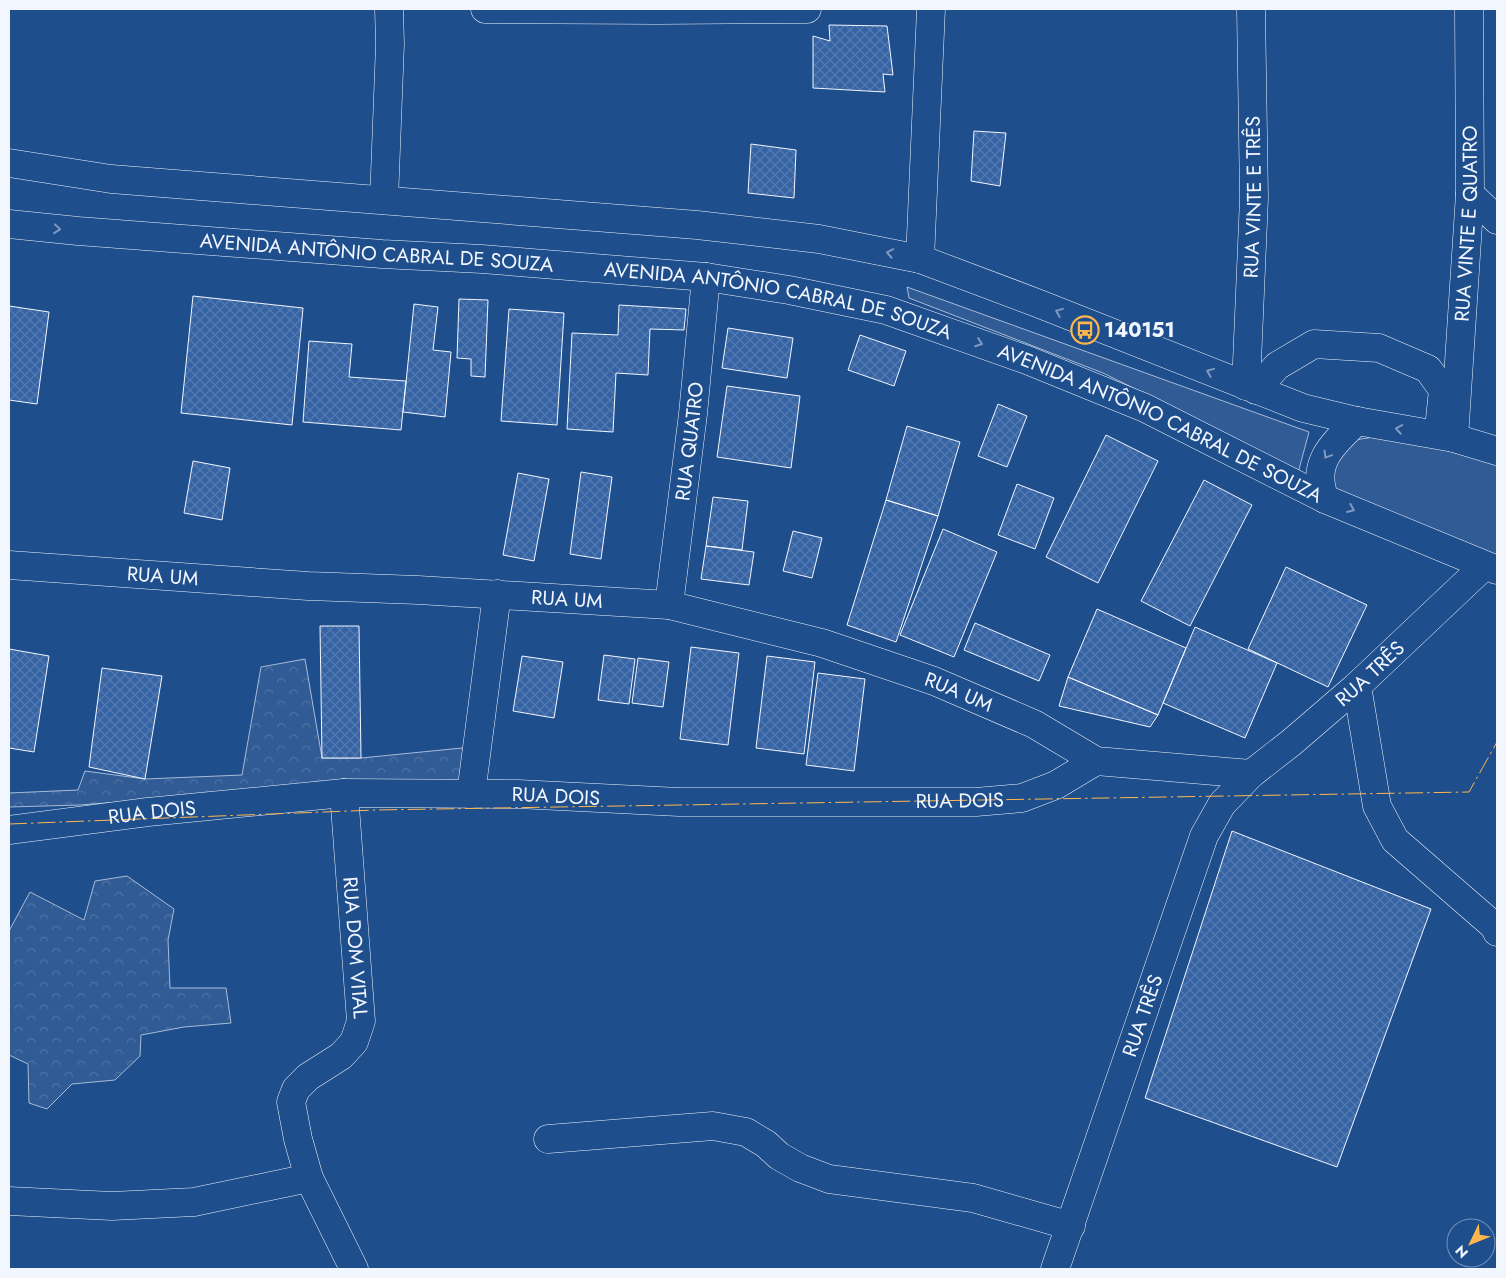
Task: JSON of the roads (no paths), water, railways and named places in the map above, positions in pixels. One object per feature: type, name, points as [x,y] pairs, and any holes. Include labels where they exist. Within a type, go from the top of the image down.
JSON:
[{"type":"main road","points":[[384,200],[390,44],[389,9]]},
{"type":"main road","points":[[485,9],[806,9]]},
{"type":"main road","points":[[920,259],[931,9]]},
{"type":"main road","name":"RUA VINTE E TRÊS","points":[[1251,9],[1254,198],[1251,388]]},
{"type":"main road","name":"RUA VINTE E QUATRO","points":[[1446,437],[1470,194],[1468,9]]},
{"type":"main road","points":[[9,164],[111,179],[707,226],[819,239],[920,259],[1303,408],[1357,421],[1446,437],[1497,451]]},
{"type":"main road","points":[[1470,194],[1497,220]]},
{"type":"main road","name":"AVENIDA ANTÔNIO CABRAL DE SOUZA","points":[[9,224],[78,232],[382,254],[482,259],[706,277],[789,290],[886,310],[1008,353],[1144,408],[1325,499],[1491,568]]},
{"type":"main road","name":"RUA QUATRO","points":[[669,606],[693,414],[706,277]]},
{"type":"main road","points":[[1251,388],[1277,366],[1314,344],[1379,348],[1428,368],[1443,390],[1446,437]]},
{"type":"main road","points":[[1325,499],[1320,487],[1320,471],[1323,460],[1330,448],[1357,421]]},
{"type":"main road","name":"RUA UM","points":[[9,565],[308,586],[497,594],[669,606],[822,643],[934,681],[1034,724],[1096,761]]},
{"type":"main road","name":"RUA TRÊS","points":[[1055,1269],[1204,836],[1222,804],[1251,774],[1292,742],[1491,568]]},
{"type":"main road","points":[[471,794],[497,594]]},
{"type":"main road","points":[[1357,686],[1377,806],[1395,840],[1494,926],[1497,932]]},
{"type":"main road","points":[[1096,761],[1251,774]]},
{"type":"main road","name":"RUA DOIS","points":[[9,830],[148,812],[344,793],[518,794],[679,802],[976,802],[1022,798],[1056,785],[1096,761]]},
{"type":"main road","name":"RUA DOM VITAL","points":[[344,793],[361,1021],[354,1042],[341,1056],[308,1077],[296,1089],[291,1102],[308,1178],[354,1269]]},
{"type":"main road","points":[[548,1139],[713,1126],[746,1132],[800,1168],[829,1179],[973,1198],[1071,1226]]},
{"type":"main road","points":[[9,1201],[112,1206],[194,1202],[308,1178]]},
{"type":"place","name":"140151","points":[[1085,330]]}]
